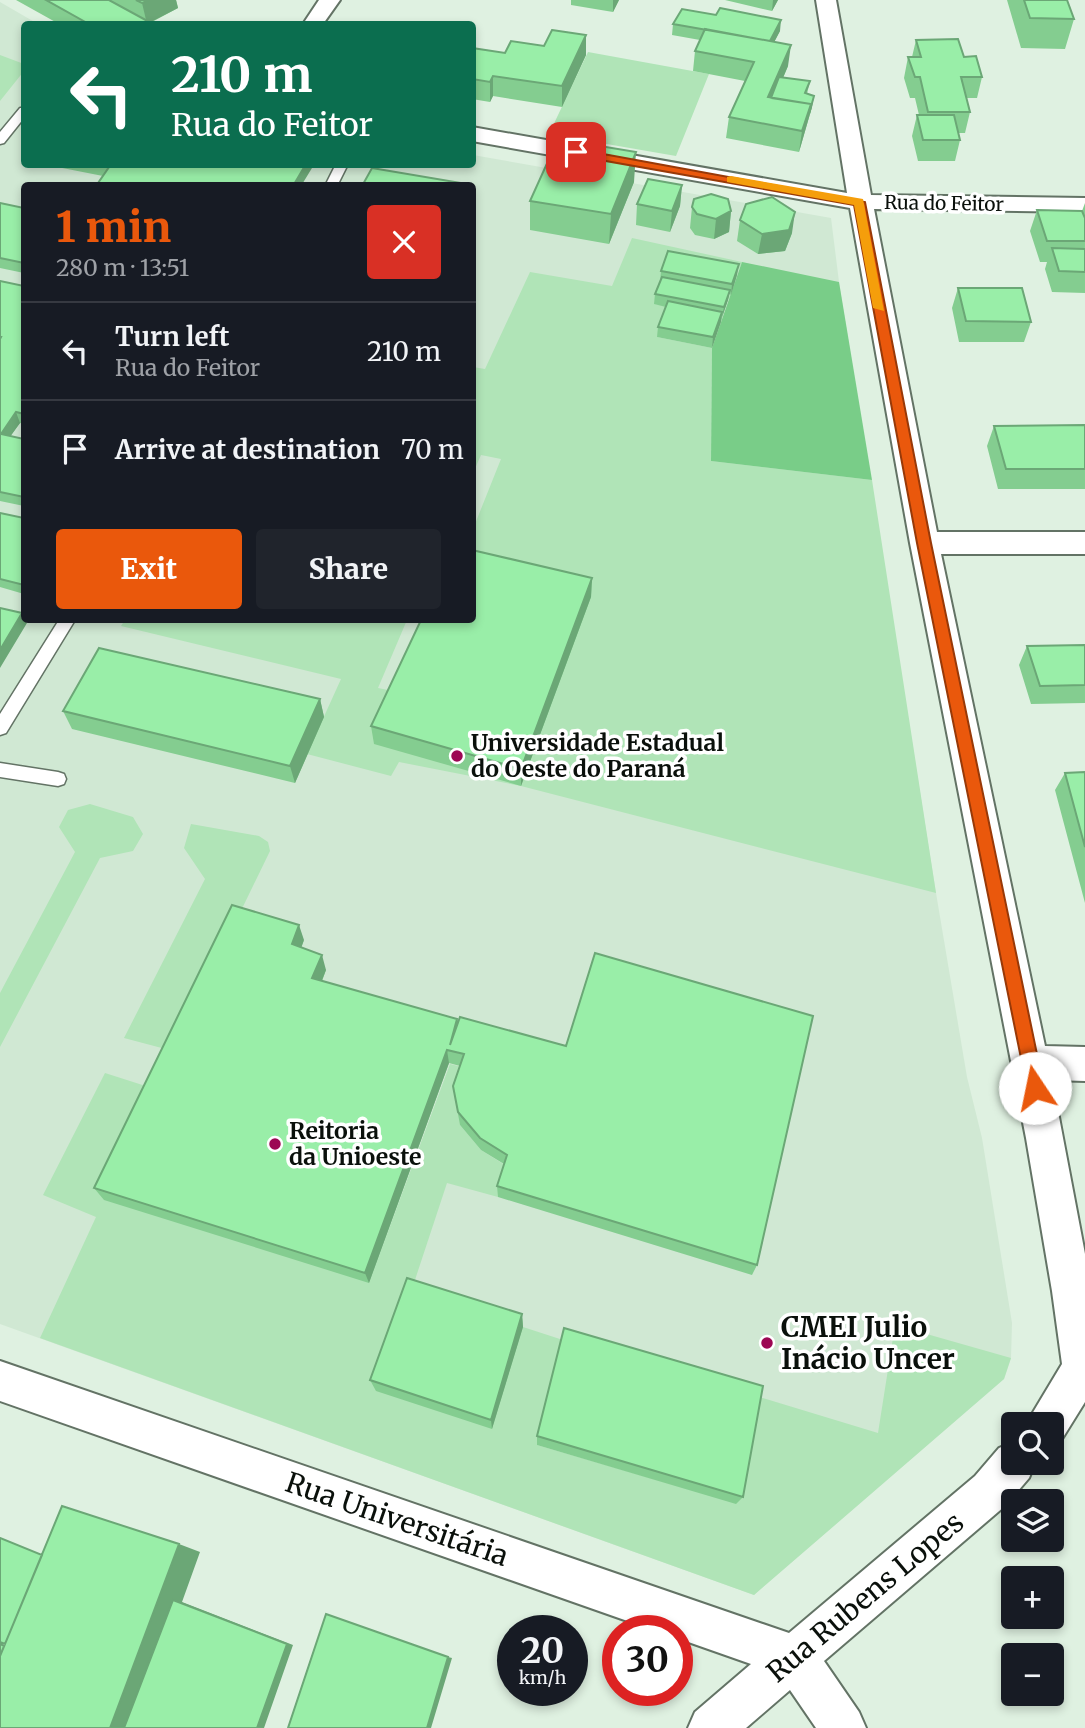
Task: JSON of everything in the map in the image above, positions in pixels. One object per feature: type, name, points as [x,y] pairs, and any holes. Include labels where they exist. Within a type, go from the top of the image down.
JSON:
[{"type":"street","points":[[315,21],[330,0]]},
{"type":"street","points":[[826,0],[859,202],[924,543],[1066,1239],[1084,1368],[1054,1412]]},
{"type":"street","name":"Rua do Feitor","points":[[476,135],[859,202],[1085,205]]},
{"type":"street","points":[[924,543],[1085,543]]},
{"type":"street","points":[[1030,1063],[1085,1064]]},
{"type":"street","name":"Rua Universitária","points":[[0,1381],[794,1657]]},
{"type":"street","name":"Rua Rubens Lopes","points":[[711,1728],[990,1491],[1004,1475]]},
{"type":"street","points":[[794,1657],[843,1728]]},
{"type":"lane","points":[[0,140],[21,115]]},
{"type":"lane","points":[[0,728],[65,623]]},
{"type":"lane","points":[[0,770],[58,779]]},
{"type":"shaded area","name":"Universidade Estadual do Oeste do Paraná","points":[[0,2],[33,21],[21,21],[21,168],[476,168],[476,156],[831,218],[936,893],[967,1077],[982,1138],[1012,1323],[1011,1358],[1004,1379],[754,1595],[0,1324]]},
{"type":"green space","points":[[588,52],[709,74],[676,156],[549,134]]},
{"type":"green space","points":[[0,55],[21,63],[21,75],[0,101]]},
{"type":"green space","points":[[632,238],[742,262],[737,275],[660,282],[731,295],[728,300],[661,288],[655,304],[722,317],[721,322],[667,312],[657,337],[712,348],[711,461],[872,480],[936,893],[521,786],[476,582],[476,522],[501,459],[481,455],[476,466],[476,368],[485,369],[530,272],[612,286]]},
{"type":"green space","points":[[742,262],[839,282],[872,480],[711,461],[712,348]]},
{"type":"green space","points":[[123,623],[406,623],[378,688],[398,692],[521,786],[399,762],[391,776],[307,754],[341,679],[121,626]]},
{"type":"green space","points":[[90,804],[133,817],[143,834],[133,851],[100,858],[0,1047],[0,993],[75,852],[59,827],[68,810]]},
{"type":"green space","points":[[191,824],[259,836],[268,842],[270,851],[173,1051],[124,1038],[205,879],[184,848]]},
{"type":"green space","points":[[450,1064],[466,1068],[460,1125],[481,1150],[508,1167],[498,1197],[447,1183],[411,1292],[492,1429],[523,1327],[563,1340],[537,1445],[736,1503],[756,1396],[878,1433],[895,1325],[1011,1358],[1004,1379],[754,1595],[40,1338],[96,1217],[43,1195],[105,1073],[155,1089],[369,1283]]},
{"type":"building","points":[[46,0],[109,0],[148,21],[84,21]]},
{"type":"building","points":[[1024,0],[1067,0],[1074,19],[1030,18]]},
{"type":"building","points":[[720,8],[781,20],[770,41],[673,24],[682,9],[716,15]]},
{"type":"building","points":[[705,29],[791,45],[768,97],[811,104],[802,131],[729,117],[754,62],[695,51]]},
{"type":"building","points":[[552,30],[586,35],[562,86],[493,76],[490,82],[476,80],[476,49],[505,53],[511,41],[544,46]]},
{"type":"building","points":[[958,39],[964,57],[976,56],[982,77],[961,77],[970,112],[928,112],[920,77],[915,77],[908,57],[921,57],[916,40]]},
{"type":"building","points":[[779,77],[810,81],[805,93],[814,96],[809,114],[811,104],[771,98]]},
{"type":"building","points":[[917,115],[954,115],[960,140],[923,140]]},
{"type":"building","points":[[558,139],[636,152],[611,214],[530,201]]},
{"type":"building","points":[[108,168],[304,168],[295,182],[99,182]]},
{"type":"building","points":[[372,168],[455,182],[364,182]]},
{"type":"building","points":[[648,179],[682,185],[672,211],[637,204]]},
{"type":"building","points":[[711,194],[728,199],[731,211],[716,219],[697,214],[692,207],[694,199]]},
{"type":"building","points":[[772,197],[795,212],[789,230],[762,234],[740,220],[746,204]]},
{"type":"building","points":[[0,203],[21,207],[21,262],[0,258]]},
{"type":"building","points":[[1037,210],[1082,211],[1085,218],[1085,241],[1047,241]]},
{"type":"building","points":[[1052,248],[1085,249],[1085,272],[1059,271]]},
{"type":"building","points":[[668,251],[739,264],[732,284],[661,271]]},
{"type":"building","points":[[662,277],[730,290],[724,307],[655,294]]},
{"type":"building","points":[[0,281],[21,285],[21,413],[16,412],[1,434],[21,438],[21,496],[0,492]]},
{"type":"building","points":[[958,288],[1022,288],[1031,322],[966,321]]},
{"type":"building","points":[[668,301],[722,312],[713,337],[658,327]]},
{"type":"building","points":[[1085,425],[1085,469],[1006,469],[994,426]]},
{"type":"building","points":[[0,513],[21,517],[21,584],[0,579]]},
{"type":"building","points":[[476,551],[592,578],[521,769],[371,726],[420,623],[476,623]]},
{"type":"building","points":[[0,608],[21,613],[21,615],[0,650]]},
{"type":"building","points":[[1085,645],[1085,685],[1040,686],[1027,646]]},
{"type":"building","points":[[99,648],[320,699],[290,766],[63,711]]},
{"type":"building","points":[[1085,772],[1085,847],[1065,773]]},
{"type":"building","points":[[232,905],[299,925],[292,944],[322,955],[312,978],[457,1019],[450,1045],[460,1017],[566,1046],[595,953],[813,1016],[757,1265],[497,1186],[507,1155],[480,1138],[458,1112],[453,1086],[464,1054],[447,1050],[365,1273],[94,1188]]},
{"type":"building","points":[[407,1278],[522,1314],[491,1420],[370,1380]]},
{"type":"building","points":[[564,1328],[763,1386],[743,1497],[537,1436]]},
{"type":"building","points":[[62,1506],[179,1544],[110,1728],[0,1728],[0,1656]]},
{"type":"building","points":[[0,1538],[42,1555],[5,1644],[0,1642]]},
{"type":"building","points":[[173,1600],[287,1644],[257,1728],[124,1728]]},
{"type":"building","points":[[326,1614],[448,1657],[427,1728],[288,1728]]},
{"type":"slow traffic","points":[[731,180],[859,202],[879,308]]},
{"type":"place","name":"Universidade Estadual do Oeste do Paraná","points":[[457,756]]},
{"type":"place","name":"Reitoria da Unioeste","points":[[275,1144]]},
{"type":"place","name":"CMEI Julio Inácio Uncer","points":[[767,1343]]},
{"type":"route","points":[[576,152],[859,202],[924,543],[1035,1088]]}]
